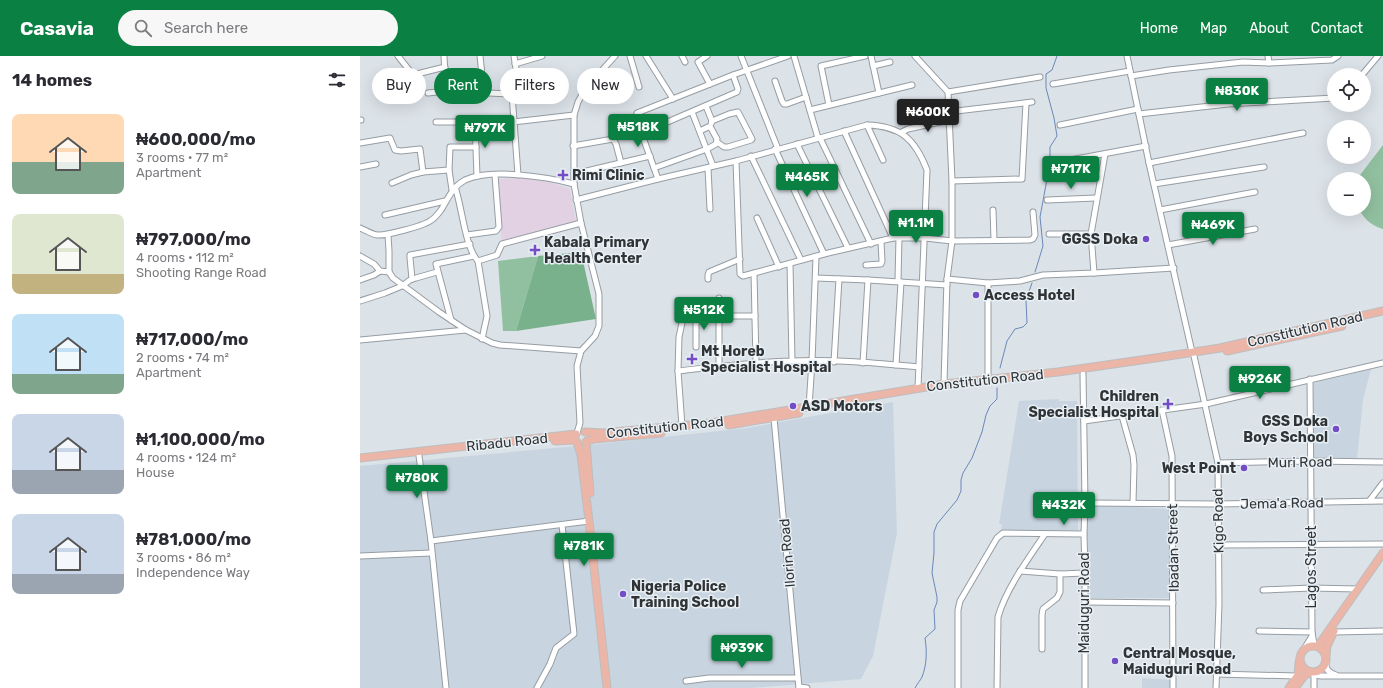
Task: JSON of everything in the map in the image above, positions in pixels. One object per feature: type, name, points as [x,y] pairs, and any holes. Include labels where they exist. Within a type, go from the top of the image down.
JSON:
[{"type":"main road","name":"Constitution Road","points":[[1383,311],[1193,354],[1083,374],[1000,381],[988,380],[944,384],[918,388],[864,400],[774,418],[704,429],[594,439],[582,444],[579,436],[726,421],[809,407],[864,400],[949,388],[1000,381],[1095,368],[1193,354],[1276,341],[1383,316]]},
{"type":"main road","name":"Ribadu Road","points":[[360,458],[385,457],[559,436],[579,436]]},
{"type":"main road","points":[[360,462],[385,457],[419,456],[579,436],[607,688]]},
{"type":"main road","points":[[587,442],[587,463],[611,688]]},
{"type":"main road","points":[[1316,646],[1383,553]]},
{"type":"main road","points":[[1296,688],[1304,676],[1321,669],[1326,658],[1327,646],[1334,632],[1383,562]]},
{"type":"main road","points":[[1289,688],[1297,676],[1300,668],[1300,656],[1304,649],[1307,647],[1316,646],[1324,652],[1326,658]]},
{"type":"main road","points":[[1299,660],[1303,668],[1312,673]]},
{"type":"street","points":[[398,56],[407,68]]},
{"type":"street","points":[[426,72],[445,67],[444,56]]},
{"type":"street","points":[[480,56],[481,68]]},
{"type":"street","points":[[514,56],[516,68]]},
{"type":"street","points":[[515,64],[542,56]]},
{"type":"street","points":[[579,436],[580,423],[577,366],[581,351],[595,336],[599,326],[599,294],[576,200],[573,146],[574,116],[578,102],[585,89],[615,56]]},
{"type":"street","points":[[630,56],[639,88]]},
{"type":"street","points":[[646,56],[673,99]]},
{"type":"street","points":[[682,56],[685,62]]},
{"type":"street","points":[[707,56],[698,62],[710,84]]},
{"type":"street","points":[[741,56],[777,149],[824,254]]},
{"type":"street","points":[[658,179],[636,118],[637,113],[733,75],[788,56]]},
{"type":"street","points":[[794,56],[819,138],[870,244]]},
{"type":"street","points":[[829,105],[821,66],[865,56]]},
{"type":"street","points":[[871,56],[879,93]]},
{"type":"street","points":[[916,56],[948,92],[952,181],[952,241],[947,282],[944,384]]},
{"type":"street","name":"Kigo Road","points":[[1127,56],[1149,162],[1206,404],[1218,463],[1219,604],[1216,688]]},
{"type":"street","points":[[1268,56],[1269,62]]},
{"type":"street","points":[[1053,84],[1131,73],[1243,62],[1332,60],[1338,56]]},
{"type":"street","points":[[1368,68],[1378,56]]},
{"type":"street","points":[[873,66],[890,62]]},
{"type":"street","points":[[642,133],[737,92],[738,89],[733,75]]},
{"type":"street","points":[[948,92],[1040,77]]},
{"type":"street","points":[[775,81],[784,104],[806,97]]},
{"type":"street","points":[[810,110],[912,85]]},
{"type":"street","points":[[428,93],[434,92]]},
{"type":"street","points":[[1060,125],[1139,111],[1327,98]]},
{"type":"street","points":[[948,112],[1029,103],[1022,179],[952,181]]},
{"type":"street","points":[[512,104],[518,175]]},
{"type":"street","points":[[700,131],[711,124],[730,114],[738,112],[752,139],[729,147],[724,147],[717,142],[717,139],[711,124],[706,106]]},
{"type":"street","points":[[692,112],[707,149],[711,167],[710,209]]},
{"type":"street","points":[[436,122],[513,122],[574,116]]},
{"type":"street","points":[[902,132],[908,129],[949,120]]},
{"type":"street","points":[[475,122],[478,176]]},
{"type":"street","points":[[867,125],[883,160]]},
{"type":"street","points":[[576,200],[736,161],[867,125],[885,127],[902,132],[913,142],[921,155],[927,170],[918,388]]},
{"type":"street","points":[[844,131],[893,238]]},
{"type":"street","points":[[1149,162],[1303,133]]},
{"type":"street","points":[[360,143],[390,138],[396,151],[420,149],[423,172]]},
{"type":"street","points":[[573,146],[613,139],[616,144],[621,163]]},
{"type":"street","points":[[654,168],[681,157],[707,149],[717,142]]},
{"type":"street","points":[[796,144],[848,248]]},
{"type":"street","points":[[1054,163],[1146,146]]},
{"type":"street","points":[[476,147],[450,147],[449,170],[458,196],[467,235],[474,256],[478,260],[487,316],[482,339]]},
{"type":"street","points":[[1094,274],[1091,234],[1104,154]]},
{"type":"street","points":[[574,174],[650,156]]},
{"type":"street","points":[[751,156],[801,260]]},
{"type":"street","points":[[736,161],[741,275],[779,267],[848,248],[899,237],[952,241],[1030,240],[1033,239],[1035,235],[1033,212]]},
{"type":"street","points":[[360,167],[376,164]]},
{"type":"street","points":[[1154,184],[1264,167]]},
{"type":"street","points":[[392,183],[423,172],[449,170]]},
{"type":"street","points":[[467,235],[496,231],[499,227],[495,175]]},
{"type":"street","points":[[360,228],[378,235],[388,235],[430,221],[440,211],[454,188],[466,180],[478,176],[518,175],[545,178],[574,184]]},
{"type":"street","points":[[1160,210],[1255,192]]},
{"type":"street","points":[[1047,200],[1096,198]]},
{"type":"street","points":[[385,215],[445,201]]},
{"type":"street","points":[[993,210],[994,240]]},
{"type":"street","points":[[757,218],[779,267]]},
{"type":"street","points":[[478,260],[497,255],[502,244],[581,223]]},
{"type":"street","points":[[1168,245],[1255,229]]},
{"type":"street","points":[[1049,234],[1091,234]]},
{"type":"street","points":[[388,235],[389,272],[393,278],[402,286],[466,330],[482,339],[500,345],[581,351]]},
{"type":"street","points":[[896,365],[899,237]]},
{"type":"street","points":[[866,265],[881,264],[881,242]]},
{"type":"street","points":[[412,279],[410,255],[470,244]]},
{"type":"street","points":[[360,256],[374,264],[380,272]]},
{"type":"street","points":[[452,320],[437,272],[437,263],[474,256]]},
{"type":"street","points":[[809,407],[816,257]]},
{"type":"street","points":[[708,279],[709,272],[740,260]]},
{"type":"street","points":[[790,264],[792,361]]},
{"type":"street","points":[[816,278],[899,281],[923,284],[947,282],[988,283],[1020,281],[1043,275],[1094,274],[1174,268]]},
{"type":"street","points":[[360,280],[380,272],[389,272]]},
{"type":"street","points":[[360,299],[385,293],[402,286],[412,279],[437,272]]},
{"type":"street","points":[[754,273],[756,363]]},
{"type":"street","points":[[834,362],[839,279]]},
{"type":"street","points":[[864,363],[868,280]]},
{"type":"street","points":[[988,283],[988,380]]},
{"type":"street","points":[[718,366],[719,298]]},
{"type":"street","points":[[682,426],[678,371],[679,337],[682,320],[686,316],[755,316]]},
{"type":"street","points":[[696,316],[696,347]]},
{"type":"street","points":[[360,340],[466,330]]},
{"type":"street","points":[[678,371],[718,366],[792,361],[864,363],[919,367]]},
{"type":"street","points":[[1084,421],[1206,404],[1380,364],[1383,368]]},
{"type":"street","name":"Maiduguri Road","points":[[1083,374],[1085,688]]},
{"type":"street","name":"Lagos Street","points":[[1310,379],[1312,633],[1316,646]]},
{"type":"street","name":"Ibadan Street","points":[[1162,410],[1172,456],[1173,688]]},
{"type":"street","points":[[1122,416],[1134,460],[1133,503]]},
{"type":"street","name":"Ilorin Road","points":[[774,418],[799,688]]},
{"type":"street","points":[[419,456],[431,541],[431,553],[446,688]]},
{"type":"street","name":"Muri Road","points":[[1218,463],[1311,461],[1383,462]]},
{"type":"street","points":[[1370,500],[1383,483]]},
{"type":"street","name":"Jema'a Road","points":[[1085,503],[1218,504],[1370,500],[1383,501]]},
{"type":"street","points":[[431,541],[589,521]]},
{"type":"street","points":[[537,688],[550,664],[556,648],[574,634],[562,525]]},
{"type":"street","points":[[958,688],[957,620],[960,601],[1000,535],[1003,533],[1084,534]]},
{"type":"street","points":[[997,688],[998,617],[1000,608],[1020,571],[1045,534]]},
{"type":"street","points":[[1219,545],[1383,544]]},
{"type":"street","points":[[360,556],[431,553]]},
{"type":"street","points":[[1020,571],[1060,574],[1085,573]]},
{"type":"street","points":[[1042,649],[1043,609],[1056,598],[1060,592],[1060,574]]},
{"type":"street","points":[[1263,590],[1311,588],[1358,589]]},
{"type":"street","points":[[1085,602],[1173,603]]},
{"type":"street","points":[[1259,631],[1312,633],[1304,649]]},
{"type":"street","points":[[1334,632],[1383,631]]},
{"type":"street","points":[[1326,658],[1328,671],[1339,676]]},
{"type":"street","points":[[1314,688],[1312,673],[1339,676],[1383,676]]},
{"type":"street","points":[[1216,674],[1297,676]]},
{"type":"street","points":[[686,681],[709,678],[798,678]]},
{"type":"street","points":[[799,688],[807,688]]},
{"type":"shaded area","points":[[520,178],[547,181],[570,189],[576,223],[502,242],[499,217],[498,179]]},
{"type":"shaded area","name":"GSS Doka Boys School","points":[[1371,369],[1363,400],[1357,459],[1311,457],[1314,383]]},
{"type":"shaded area","points":[[1059,399],[1059,401],[1077,401],[1078,530],[1001,531],[1002,524],[999,524],[1019,401]]},
{"type":"shaded area","name":"Nigeria Police Training School","points":[[893,402],[897,533],[873,656],[861,679],[752,688],[360,688],[360,466],[598,444],[747,428]]},
{"type":"shaded area","points":[[1086,504],[1170,509],[1169,598],[1090,598]]},
{"type":"shaded area","points":[[1142,678],[1172,680],[1172,688],[1142,688]]},
{"type":"green space","points":[[1383,145],[1383,229],[1375,226],[1363,216],[1371,216],[1371,172],[1362,172],[1368,164],[1371,164],[1371,161]]},
{"type":"green space","points":[[581,252],[596,319],[516,331],[538,256]]},
{"type":"green space","points":[[538,256],[516,331],[503,331],[498,261]]},
{"type":"waterway","points":[[1035,272],[1043,246],[1040,217],[1050,163],[1050,147],[1057,136],[1046,88],[1046,74],[1052,70],[1057,56]]},
{"type":"waterway","points":[[1000,368],[1007,341],[1015,329],[1023,327],[1027,323],[1026,300],[1032,283]]},
{"type":"waterway","points":[[915,688],[922,677],[925,667],[925,638],[935,629],[934,610],[937,597],[932,573],[934,532],[937,524],[957,500],[961,491],[961,480],[963,473],[972,458],[990,406],[997,399],[997,388]]},
{"type":"place","name":"Rimi Clinic","points":[[563,175]]},
{"type":"place","name":"GGSS Doka","points":[[1146,239]]},
{"type":"place","name":"Kabala Primary Health Center","points":[[535,250]]},
{"type":"place","name":"Access Hotel","points":[[976,295]]},
{"type":"place","name":"Mt Horeb Specialist Hospital","points":[[692,359]]},
{"type":"place","name":"Children Specialist Hospital","points":[[1168,404]]},
{"type":"place","name":"ASD Motors","points":[[793,406]]},
{"type":"place","name":"GSS Doka Boys School","points":[[1336,429]]},
{"type":"place","name":"West Point","points":[[1244,468]]},
{"type":"place","name":"Nigeria Police Training School","points":[[623,594]]},
{"type":"place","name":"Central Mosque, Maiduguri Road","points":[[1115,661]]}]
